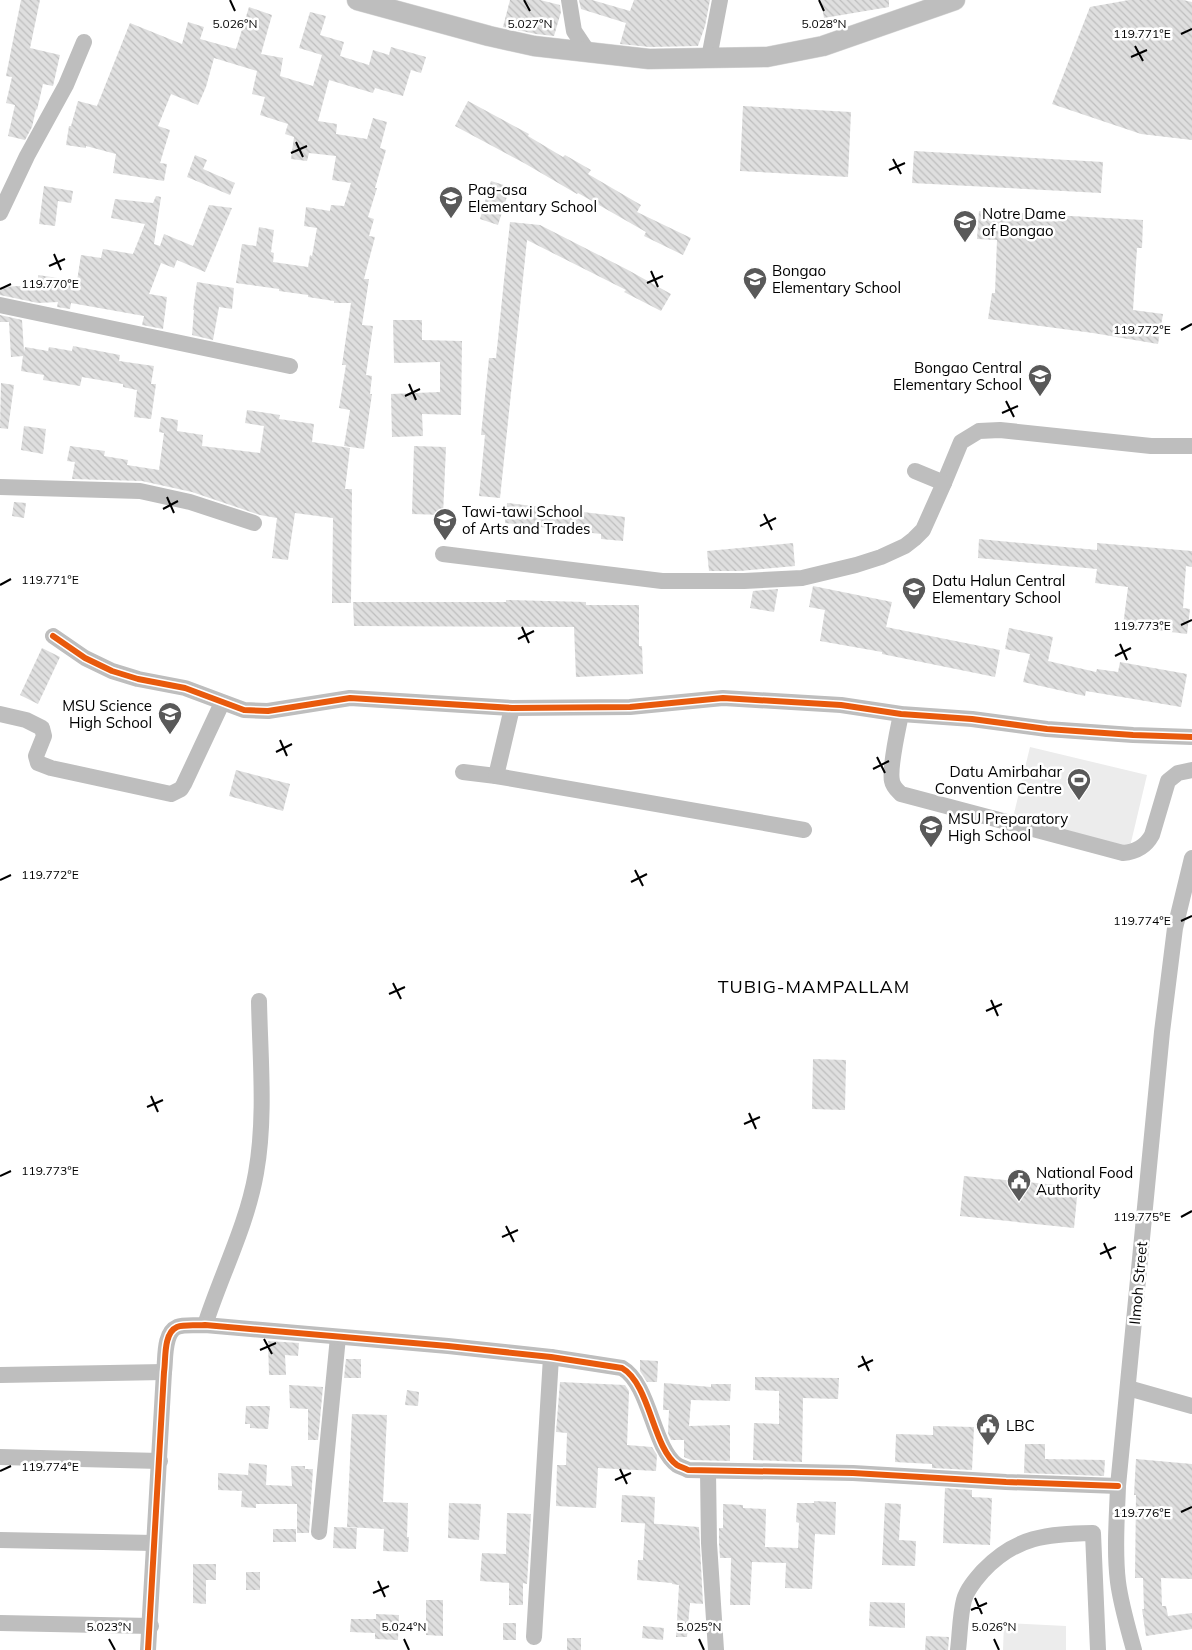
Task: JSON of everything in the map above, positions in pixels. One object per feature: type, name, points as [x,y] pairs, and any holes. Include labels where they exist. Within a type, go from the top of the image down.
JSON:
[{"type":"main road","points":[[357,0],[525,44],[649,59],[767,57],[823,46],[955,0]]},
{"type":"street","points":[[569,0],[574,31],[588,52]]},
{"type":"street","points":[[709,58],[720,0]]},
{"type":"street","points":[[0,213],[27,156],[66,85],[84,42]]},
{"type":"street","points":[[0,305],[290,366]]},
{"type":"street","points":[[442,554],[662,581],[744,581],[802,578],[881,557],[905,546],[914,539],[923,530],[961,442],[979,431],[1000,430],[1151,446],[1192,446]]},
{"type":"street","points":[[915,471],[944,483]]},
{"type":"street","points":[[0,487],[140,492],[190,502],[254,523]]},
{"type":"street","points":[[53,636],[85,658],[112,671],[138,679],[185,688],[244,710],[268,711],[350,698],[512,708],[630,707],[723,698],[841,706],[901,714],[972,719],[1047,729],[1192,737]]},
{"type":"street","points":[[0,714],[26,720],[42,728],[44,736],[36,758],[37,762],[41,765],[170,794],[181,789],[184,784],[222,702]]},
{"type":"street","points":[[496,776],[512,708]]},
{"type":"street","points":[[901,714],[891,769],[894,788],[901,794],[1123,853],[1131,853],[1149,841],[1168,781],[1178,773],[1192,770]]},
{"type":"street","points":[[463,772],[496,776],[804,830]]},
{"type":"street","name":"Ilmoh Street","points":[[1134,1650],[1121,1601],[1115,1536],[1118,1486],[1162,1032],[1176,928],[1184,885],[1192,858]]},
{"type":"street","points":[[205,1326],[247,1209],[256,1174],[260,1140],[261,1091],[259,1000]]},
{"type":"street","points":[[148,1650],[151,1626],[164,1372],[168,1338],[172,1331],[178,1327],[205,1326],[448,1346],[551,1357],[622,1368],[628,1372],[641,1392],[666,1451],[678,1466],[688,1470],[853,1472],[1006,1482],[1118,1486]]},
{"type":"street","points":[[319,1532],[338,1337]]},
{"type":"street","points":[[534,1637],[551,1357]]},
{"type":"street","points":[[0,1375],[164,1372]]},
{"type":"street","points":[[1128,1388],[1192,1406]]},
{"type":"street","points":[[0,1457],[160,1461]]},
{"type":"street","points":[[708,1471],[709,1544],[716,1650]]},
{"type":"street","points":[[1093,1532],[1098,1650]]},
{"type":"street","points":[[958,1650],[964,1599],[976,1579],[988,1565],[1018,1543],[1039,1536],[1059,1533],[1093,1532],[1115,1536]]},
{"type":"street","points":[[0,1540],[154,1543]]},
{"type":"street","points":[[0,1623],[151,1626]]},
{"type":"shaded area","name":"Datu Amirbahar Convention Centre","points":[[1030,747],[1147,775],[1128,855],[1011,826]]},
{"type":"shaded area","points":[[1004,1623],[1066,1626],[1066,1650],[1003,1650]]},
{"type":"building","points":[[21,0],[40,0],[30,48],[60,55],[53,86],[43,84],[32,127],[25,140],[8,136],[15,105],[6,103],[12,77],[6,76]]},
{"type":"building","points":[[510,0],[540,0],[560,5],[561,12],[554,36],[503,27]]},
{"type":"building","points":[[579,0],[592,0],[630,11],[634,0],[710,0],[705,26],[698,46],[650,47],[620,44],[626,23],[581,9]]},
{"type":"building","points":[[821,0],[889,0],[889,7],[824,18]]},
{"type":"building","points":[[1129,0],[1183,0],[1192,2],[1192,140],[1141,134],[1052,104],[1090,7]]},
{"type":"building","points":[[249,7],[272,15],[261,54],[283,58],[280,76],[313,86],[322,55],[299,48],[310,12],[326,16],[320,35],[344,42],[340,56],[369,65],[373,50],[389,55],[391,47],[426,57],[421,73],[411,70],[403,96],[375,88],[373,93],[329,80],[318,121],[337,124],[336,134],[367,139],[373,118],[387,122],[380,148],[386,150],[368,217],[374,219],[369,236],[375,237],[364,279],[369,279],[362,325],[373,326],[366,375],[372,376],[370,394],[372,394],[364,449],[344,446],[350,410],[339,408],[346,365],[342,365],[351,303],[334,303],[334,301],[308,297],[308,295],[279,291],[279,289],[236,283],[242,244],[256,246],[259,227],[274,230],[271,252],[274,253],[273,262],[308,267],[317,228],[304,226],[306,207],[330,211],[331,205],[344,206],[351,183],[332,180],[336,156],[309,153],[307,161],[291,159],[294,137],[285,134],[288,124],[260,115],[265,97],[252,94],[257,71],[214,58],[206,87],[198,105],[171,94],[158,126],[170,130],[160,163],[167,164],[164,181],[113,173],[116,154],[86,146],[86,148],[66,145],[69,126],[71,126],[78,101],[97,106],[130,23],[182,44],[188,22],[204,27],[200,39],[236,49]]},
{"type":"building","points":[[468,101],[529,134],[528,136],[563,157],[565,155],[591,170],[588,174],[641,205],[637,212],[691,238],[683,255],[644,236],[646,232],[455,126]]},
{"type":"building","points":[[743,106],[851,112],[848,177],[740,171]]},
{"type":"building","points":[[914,151],[1103,162],[1101,193],[912,183]]},
{"type":"building","points":[[195,155],[207,160],[203,169],[235,183],[230,195],[187,177]]},
{"type":"building","points":[[491,181],[510,187],[498,225],[480,219]]},
{"type":"building","points":[[44,186],[73,191],[71,203],[58,201],[55,226],[39,224]]},
{"type":"building","points":[[156,196],[161,197],[154,244],[160,246],[164,234],[193,246],[209,205],[232,208],[205,272],[177,260],[174,268],[161,263],[149,294],[167,297],[163,329],[142,325],[144,316],[71,303],[70,309],[57,307],[58,302],[38,303],[0,295],[0,287],[39,285],[38,275],[77,281],[81,255],[101,258],[103,249],[133,254],[145,224],[111,218],[115,199],[153,203]]},
{"type":"building","points":[[979,211],[1143,220],[1142,248],[1137,248],[1133,310],[1163,314],[1158,344],[988,319],[992,293],[995,293],[997,240],[977,239]]},
{"type":"building","points":[[510,222],[540,225],[671,294],[661,311],[624,292],[626,290],[527,240],[500,498],[479,496],[485,435],[481,435],[489,358],[496,358]]},
{"type":"building","points":[[197,282],[234,288],[232,309],[219,307],[213,340],[192,335]]},
{"type":"building","points":[[0,315],[22,320],[24,352],[25,347],[48,351],[49,347],[72,351],[73,346],[120,355],[119,361],[154,366],[151,384],[156,384],[151,419],[134,417],[137,390],[123,387],[123,384],[82,377],[80,386],[43,380],[44,375],[21,371],[23,356],[11,357],[9,322],[0,322]]},
{"type":"building","points":[[393,320],[422,320],[422,340],[462,341],[461,415],[422,414],[423,436],[392,437],[391,394],[440,392],[440,362],[394,363]]},
{"type":"building","points":[[1,383],[14,385],[8,429],[0,428]]},
{"type":"building","points":[[247,410],[280,415],[279,419],[314,424],[312,442],[350,448],[345,489],[352,489],[351,603],[332,603],[333,518],[295,513],[288,560],[272,558],[277,518],[260,515],[192,492],[142,481],[72,479],[75,462],[67,461],[70,446],[105,451],[104,456],[128,460],[127,465],[159,470],[164,433],[159,432],[161,417],[178,420],[177,431],[203,435],[202,446],[260,453],[264,426],[245,423]]},
{"type":"building","points":[[24,426],[46,429],[43,454],[21,450]]},
{"type":"building","points":[[414,446],[446,447],[443,515],[412,514]]},
{"type":"building","points":[[14,502],[26,503],[24,518],[12,516]]},
{"type":"building","points":[[507,503],[625,517],[623,541],[601,539],[601,534],[505,523]]},
{"type":"building","points":[[979,539],[1097,550],[1097,543],[1192,551],[1192,567],[1186,566],[1183,608],[1190,609],[1187,634],[1123,626],[1128,587],[1095,583],[1097,569],[978,558]]},
{"type":"building","points":[[793,543],[795,566],[740,571],[709,571],[707,551]]},
{"type":"building","points":[[813,586],[892,602],[886,627],[1000,650],[995,677],[882,654],[882,652],[820,641],[825,610],[809,607]]},
{"type":"building","points":[[778,589],[774,612],[750,608],[753,591]]},
{"type":"building","points":[[506,600],[586,602],[586,605],[639,605],[639,646],[642,646],[643,674],[576,677],[574,627],[354,626],[353,602],[506,602]]},
{"type":"building","points":[[1009,628],[1053,637],[1048,661],[1096,672],[1097,669],[1118,672],[1120,662],[1187,674],[1181,707],[1086,691],[1085,696],[1023,682],[1030,654],[1005,649]]},
{"type":"building","points":[[42,648],[60,657],[38,704],[20,695]]},
{"type":"building","points":[[236,770],[290,784],[283,811],[229,796]]},
{"type":"building","points":[[813,1059],[846,1060],[845,1110],[812,1109]]},
{"type":"building","name":"National Food Authority","points":[[964,1176],[1078,1187],[1074,1228],[960,1216]]},
{"type":"building","points":[[268,1341],[299,1343],[298,1356],[285,1355],[286,1375],[269,1375]]},
{"type":"building","points":[[346,1359],[361,1359],[361,1378],[344,1378]]},
{"type":"building","points":[[640,1360],[658,1361],[657,1382],[647,1382],[640,1371]]},
{"type":"building","points":[[755,1377],[839,1378],[838,1399],[803,1398],[802,1462],[753,1460],[754,1423],[779,1424],[779,1391],[755,1390]]},
{"type":"building","points":[[560,1382],[625,1385],[629,1391],[627,1445],[652,1447],[657,1455],[656,1471],[598,1468],[596,1508],[556,1506],[557,1465],[566,1465],[567,1433],[556,1432]]},
{"type":"building","points":[[664,1383],[711,1387],[711,1384],[731,1384],[730,1401],[691,1400],[689,1426],[730,1425],[730,1461],[691,1460],[684,1457],[684,1440],[671,1440],[668,1433],[669,1410],[663,1410]]},
{"type":"building","points":[[289,1385],[323,1387],[318,1440],[308,1440],[308,1409],[290,1408]]},
{"type":"building","points":[[407,1390],[419,1392],[418,1406],[405,1405]]},
{"type":"building","points":[[246,1406],[270,1406],[268,1429],[250,1428],[250,1424],[245,1424]]},
{"type":"building","points":[[352,1414],[387,1415],[383,1502],[408,1503],[408,1552],[383,1551],[384,1529],[347,1527]]},
{"type":"building","points":[[933,1426],[974,1427],[972,1470],[932,1468],[932,1464],[895,1462],[896,1434],[933,1435]]},
{"type":"building","points":[[1025,1444],[1045,1444],[1045,1459],[1105,1460],[1104,1476],[1024,1473]]},
{"type":"building","points":[[1136,1459],[1192,1464],[1192,1579],[1161,1578],[1162,1606],[1166,1606],[1168,1616],[1192,1613],[1192,1629],[1146,1636],[1142,1609],[1144,1609],[1143,1578],[1135,1578],[1136,1495],[1134,1495]]},
{"type":"building","points":[[249,1463],[267,1465],[266,1485],[292,1486],[291,1466],[305,1466],[305,1469],[313,1469],[309,1533],[297,1533],[297,1504],[256,1504],[256,1508],[241,1507],[242,1491],[218,1490],[218,1473],[248,1475]]},
{"type":"building","points":[[945,1488],[972,1490],[972,1497],[992,1498],[990,1545],[943,1543]]},
{"type":"building","points":[[622,1495],[655,1497],[654,1524],[621,1522]]},
{"type":"building","points":[[814,1501],[836,1502],[835,1535],[815,1534],[812,1589],[785,1588],[786,1563],[752,1562],[750,1605],[730,1605],[731,1558],[720,1558],[719,1528],[723,1528],[723,1504],[743,1505],[743,1508],[766,1509],[765,1547],[798,1548],[799,1523],[796,1522],[797,1503],[814,1503]]},
{"type":"building","points":[[449,1503],[481,1504],[479,1540],[448,1538]]},
{"type":"building","points":[[885,1503],[901,1504],[899,1540],[916,1541],[915,1566],[882,1565]]},
{"type":"building","points":[[507,1513],[531,1514],[527,1584],[523,1583],[523,1605],[509,1605],[509,1583],[480,1581],[482,1553],[506,1554]]},
{"type":"building","points":[[645,1523],[699,1527],[703,1604],[690,1603],[687,1637],[676,1637],[679,1585],[637,1580],[638,1560],[643,1560]]},
{"type":"building","points":[[334,1527],[357,1528],[356,1549],[333,1548]]},
{"type":"building","points":[[273,1529],[296,1529],[296,1542],[273,1542]]},
{"type":"building","points":[[193,1564],[216,1564],[216,1580],[206,1580],[206,1604],[193,1603]]},
{"type":"building","points":[[246,1572],[260,1572],[260,1590],[246,1590]]},
{"type":"building","points":[[426,1600],[443,1600],[443,1636],[426,1635]]},
{"type":"building","points":[[870,1602],[905,1603],[905,1628],[869,1626]]},
{"type":"building","points":[[376,1614],[399,1615],[398,1640],[375,1639],[375,1633],[350,1632],[351,1619],[376,1619]]},
{"type":"building","points":[[503,1623],[516,1623],[516,1640],[503,1640]]},
{"type":"building","points":[[643,1626],[664,1628],[663,1640],[642,1638]]},
{"type":"building","points":[[926,1636],[949,1637],[948,1650],[925,1650]]},
{"type":"building","points":[[567,1638],[581,1638],[581,1650],[567,1650]]},
{"type":"cycle path","points":[[53,636],[85,658],[112,671],[138,679],[185,688],[244,710],[268,711],[350,698],[512,708],[630,707],[723,698],[841,705],[901,714],[972,719],[1047,729],[1192,737]]},
{"type":"cycle path","points":[[148,1650],[165,1354],[169,1335],[180,1326],[205,1325],[448,1346],[551,1357],[622,1368],[631,1376],[639,1388],[662,1445],[669,1457],[677,1465],[688,1470],[853,1473],[1118,1486]]},
{"type":"place","name":"Pag-asa Elementary School","points":[[451,219]]},
{"type":"place","name":"Notre Dame of Bongao","points":[[965,243]]},
{"type":"place","name":"Bongao Elementary School","points":[[755,300]]},
{"type":"place","name":"Bongao Central Elementary School","points":[[1040,397]]},
{"type":"place","name":"Tawi-tawi School of Arts and Trades","points":[[445,541]]},
{"type":"place","name":"Datu Halun Central Elementary School","points":[[914,610]]},
{"type":"place","name":"MSU Science High School","points":[[170,735]]},
{"type":"place","name":"Datu Amirbahar Convention Centre","points":[[1079,801]]},
{"type":"place","name":"MSU Preparatory High School","points":[[931,848]]},
{"type":"place","name":"National Food Authority","points":[[1019,1202]]},
{"type":"place","name":"LBC","points":[[988,1446]]},
{"type":"district","name":"TUBIG-MAMPALLAM","points":[[814,986]]}]
